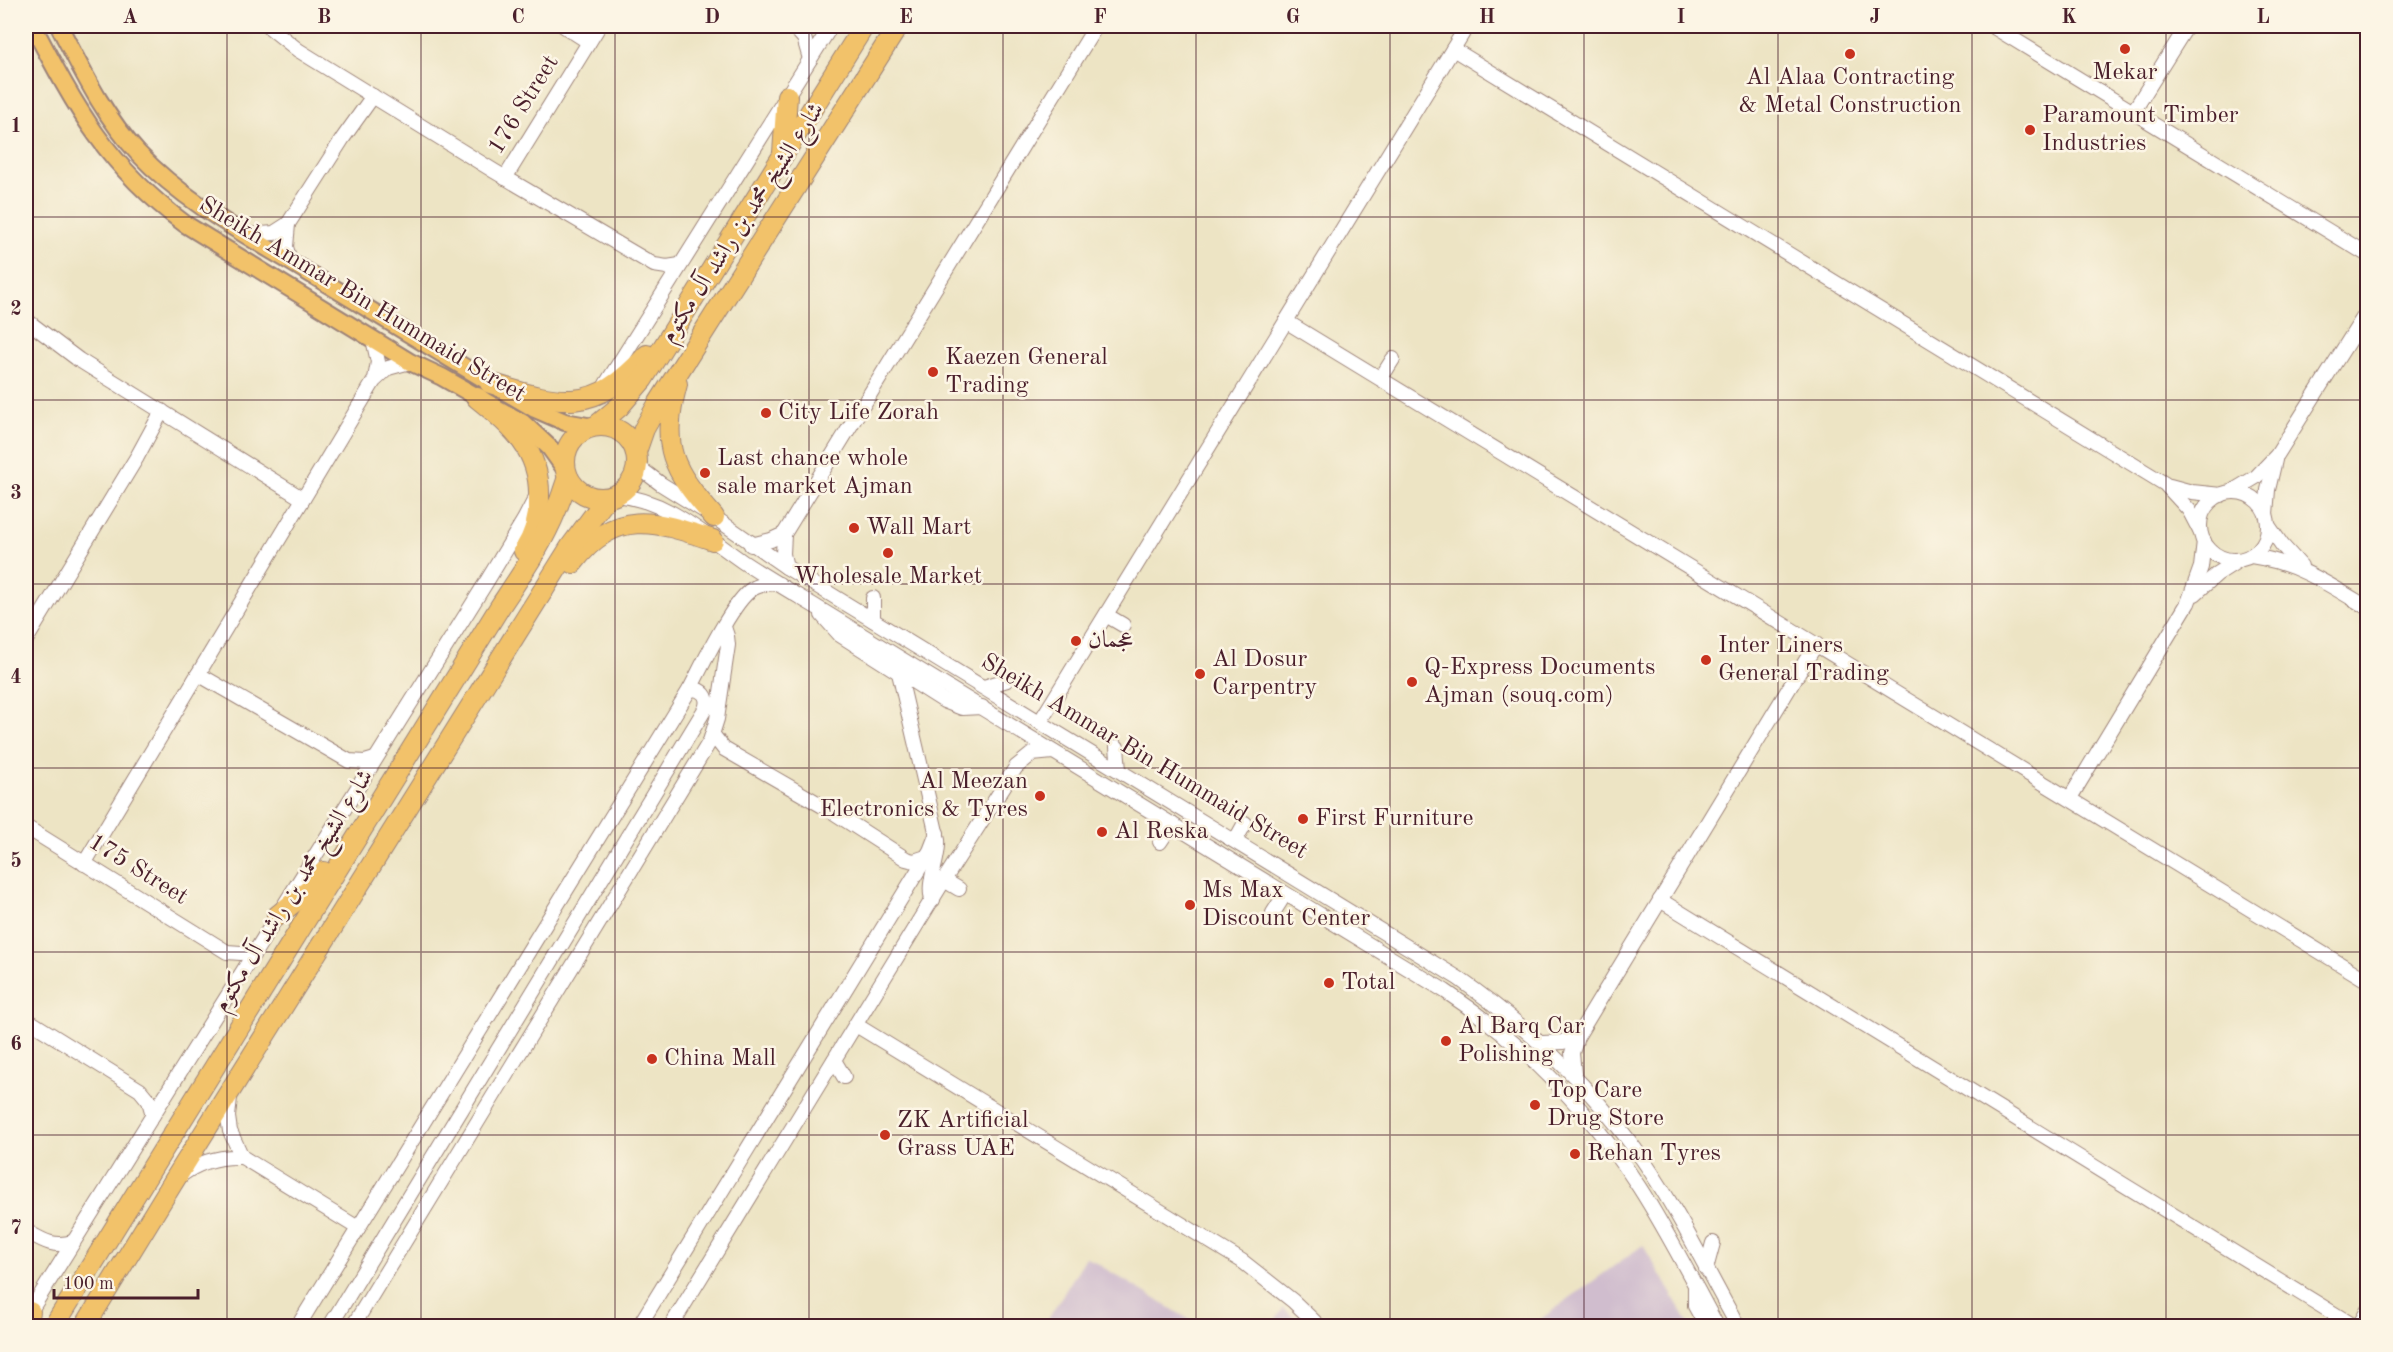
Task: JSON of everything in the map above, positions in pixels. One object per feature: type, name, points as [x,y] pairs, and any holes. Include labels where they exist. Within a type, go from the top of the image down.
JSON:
[{"type":"highway","name":"شارع الشيخ محمد بن راشد آل مكتوم","points":[[595,426],[631,395],[671,337],[864,26]]},
{"type":"highway","name":"شارع الشيخ محمد بن راشد آل مكتوم","points":[[637,459],[651,416],[898,26]]},
{"type":"highway","points":[[783,158],[787,96]]},
{"type":"highway","points":[[484,391],[557,401],[580,399],[598,394],[618,384],[652,350],[671,337]]},
{"type":"highway","points":[[682,367],[669,423],[672,452],[682,479],[714,517]]},
{"type":"highway","points":[[484,391],[520,437],[537,468],[540,490],[539,507],[532,535],[504,582],[501,605]]},
{"type":"highway","points":[[85,1326],[580,531],[612,497],[631,483],[637,459],[633,444],[621,431],[605,426],[595,426],[576,435],[571,442],[567,451],[567,473],[574,487],[583,494],[594,498],[612,497]]},
{"type":"highway","name":"شارع الشيخ محمد بن راشد آل مكتوم","points":[[54,1326],[501,605],[546,537],[557,512],[567,473]]},
{"type":"highway","points":[[529,615],[549,601],[584,549],[606,531],[647,522],[713,540]]},
{"type":"highway","points":[[277,916],[313,887],[345,845],[359,836]]},
{"type":"main road","name":"Sheikh Ammar Bin Hummaid Street","points":[[59,26],[100,102],[137,151],[182,193],[290,261],[484,391],[532,430],[550,448],[567,473]]},
{"type":"main road","name":"Sheikh Ammar Bin Hummaid Street","points":[[31,27],[93,132],[120,166],[144,191],[186,224],[410,362],[565,422],[595,426]]},
{"type":"street","points":[[268,26],[298,50],[369,94],[505,178],[654,265],[668,267],[680,265]]},
{"type":"street","points":[[564,26],[594,34]]},
{"type":"street","points":[[575,26],[594,34]]},
{"type":"street","points":[[796,27],[816,31],[831,26]]},
{"type":"street","points":[[598,394],[620,365],[664,290],[831,26]]},
{"type":"street","points":[[786,567],[783,554],[784,534],[1096,26]]},
{"type":"street","points":[[1040,722],[1467,26]]},
{"type":"street","points":[[1992,26],[2367,255]]},
{"type":"street","points":[[2133,112],[2187,26]]},
{"type":"street","points":[[796,27],[807,44],[810,59]]},
{"type":"street","name":"176 Street","points":[[505,178],[594,34]]},
{"type":"street","points":[[1453,49],[2165,484],[2192,492],[2226,494],[2240,492],[2256,500],[2290,555],[2307,572]]},
{"type":"street","points":[[290,261],[285,239],[288,224],[369,94]]},
{"type":"street","points":[[249,235],[274,233],[288,224]]},
{"type":"street","points":[[654,265],[662,276],[664,290]]},
{"type":"street","points":[[2070,798],[2188,603],[2198,579],[2203,513],[2207,506],[2256,477],[2277,455],[2367,310]]},
{"type":"street","points":[[1287,322],[2367,981]]},
{"type":"street","points":[[28,326],[303,499]]},
{"type":"street","points":[[373,339],[378,362],[374,381]]},
{"type":"street","points":[[1381,378],[1393,359]]},
{"type":"street","points":[[84,864],[374,381],[388,368],[410,362]]},
{"type":"street","points":[[27,635],[137,457],[148,446],[165,413]]},
{"type":"street","points":[[2188,603],[2217,574],[2245,558],[2264,543],[2268,490],[2277,455]]},
{"type":"street","name":"Sheikh Ammar Bin Hummaid Street","points":[[637,459],[673,492],[714,517],[786,567],[1458,978],[1509,1015],[1543,1043],[1619,1127],[1665,1194],[1738,1326]]},
{"type":"street","points":[[2165,484],[2189,510],[2215,555],[2223,559],[2274,560],[2307,572],[2367,609]]},
{"type":"street","points":[[27,1319],[56,1268],[519,529],[540,490]]},
{"type":"street","name":"Sheikh Ammar Bin Hummaid Street","points":[[612,497],[640,499],[658,505],[779,584],[1463,1003],[1539,1065],[1577,1104],[1619,1158],[1650,1204],[1717,1326]]},
{"type":"street","points":[[751,544],[765,542],[784,534]]},
{"type":"street","points":[[744,562],[747,578],[746,594]]},
{"type":"street","points":[[298,1326],[690,690],[724,627],[746,594],[761,585],[779,584]]},
{"type":"street","points":[[873,598],[873,620]]},
{"type":"street","points":[[818,608],[830,626],[840,635],[949,704],[962,708],[982,707]]},
{"type":"street","points":[[1106,615],[1123,625]]},
{"type":"street","points":[[353,1326],[713,735],[728,645],[724,627]]},
{"type":"street","points":[[1574,1076],[1572,1053],[1581,1030],[1816,644]]},
{"type":"street","points":[[898,673],[937,833],[939,852],[929,890],[933,900]]},
{"type":"street","points":[[198,674],[349,761],[356,769],[359,784]]},
{"type":"street","points":[[984,687],[1007,680]]},
{"type":"street","points":[[330,1326],[705,709],[707,701],[704,694],[698,689],[690,690]]},
{"type":"street","points":[[671,1326],[944,880],[1016,767],[1020,753],[1018,730]]},
{"type":"street","points":[[713,735],[724,749],[841,817],[906,859],[919,860],[926,857]]},
{"type":"street","points":[[1117,747],[1119,770]]},
{"type":"street","points":[[1016,767],[1032,754],[1053,752]]},
{"type":"street","points":[[349,761],[365,762],[375,759]]},
{"type":"street","points":[[1235,841],[1245,823]]},
{"type":"street","points":[[1160,843],[1172,824]]},
{"type":"street","name":"175 Street","points":[[26,827],[227,952]]},
{"type":"street","points":[[639,1326],[926,857],[937,833]]},
{"type":"street","points":[[944,880],[958,889]]},
{"type":"street","points":[[1273,913],[1285,894]]},
{"type":"street","points":[[1660,900],[2356,1326],[2367,1310]]},
{"type":"street","points":[[227,952],[241,953],[255,950]]},
{"type":"street","points":[[227,952],[235,964],[237,979]]},
{"type":"street","points":[[26,1019],[140,1090],[149,1101],[153,1115]]},
{"type":"street","points":[[856,1025],[1242,1261],[1293,1301],[1319,1326]]},
{"type":"street","points":[[1543,1043],[1563,1042],[1581,1030]]},
{"type":"street","points":[[834,1060],[844,1077]]},
{"type":"street","points":[[140,1090],[169,1089]]},
{"type":"street","points":[[231,1089],[228,1117],[230,1131],[242,1157]]},
{"type":"street","points":[[402,1154],[426,1168]]},
{"type":"street","points":[[172,1184],[181,1175],[204,1162],[229,1156],[242,1157],[358,1228]]},
{"type":"street","points":[[26,1231],[48,1244],[60,1245],[73,1242]]},
{"type":"street","points":[[1706,1269],[1713,1243]]},
{"type":"street","points":[[48,1244],[54,1255],[56,1268]]},
{"type":"street","points":[[357,1282],[391,1264]]},
{"type":"street","points":[[1695,1286],[1695,1306],[1706,1326]]},
{"type":"shaded area","points":[[1643,1245],[1690,1326],[1542,1326],[1538,1321]]},
{"type":"shaded area","points":[[1086,1257],[1200,1326],[1044,1326]]},
{"type":"shaded area","points":[[1283,1308],[1298,1320],[1304,1326],[1272,1326]]},
{"type":"place","name":"Mekar","points":[[2125,49]]},
{"type":"place","name":"Al Alaa Contracting & Metal Construction","points":[[1850,54]]},
{"type":"place","name":"Paramount Timber Industries","points":[[2030,130]]},
{"type":"place","name":"Kaezen General Trading","points":[[933,372]]},
{"type":"place","name":"City Life Zorah","points":[[766,413]]},
{"type":"place","name":"Last chance whole sale market Ajman","points":[[705,473]]},
{"type":"place","name":"Wall Mart","points":[[854,528]]},
{"type":"place","name":"Wholesale Market","points":[[888,553]]},
{"type":"place","name":"عجمان","points":[[1076,641]]},
{"type":"place","name":"Inter Liners General Trading","points":[[1706,660]]},
{"type":"place","name":"Al Dosur Carpentry","points":[[1200,674]]},
{"type":"place","name":"Q-Express Documents Ajman (souq.com)","points":[[1412,682]]},
{"type":"place","name":"Al Meezan Electronics & Tyres","points":[[1040,796]]},
{"type":"place","name":"First Furniture","points":[[1303,819]]},
{"type":"place","name":"Al Reska","points":[[1102,832]]},
{"type":"place","name":"Ms Max Discount Center","points":[[1190,905]]},
{"type":"place","name":"Total","points":[[1329,983]]},
{"type":"place","name":"Al Barq Car Polishing","points":[[1446,1041]]},
{"type":"place","name":"China Mall","points":[[652,1059]]},
{"type":"place","name":"Top Care Drug Store","points":[[1535,1105]]},
{"type":"place","name":"ZK Artificial Grass UAE","points":[[885,1135]]},
{"type":"place","name":"Rehan Tyres","points":[[1575,1154]]}]
